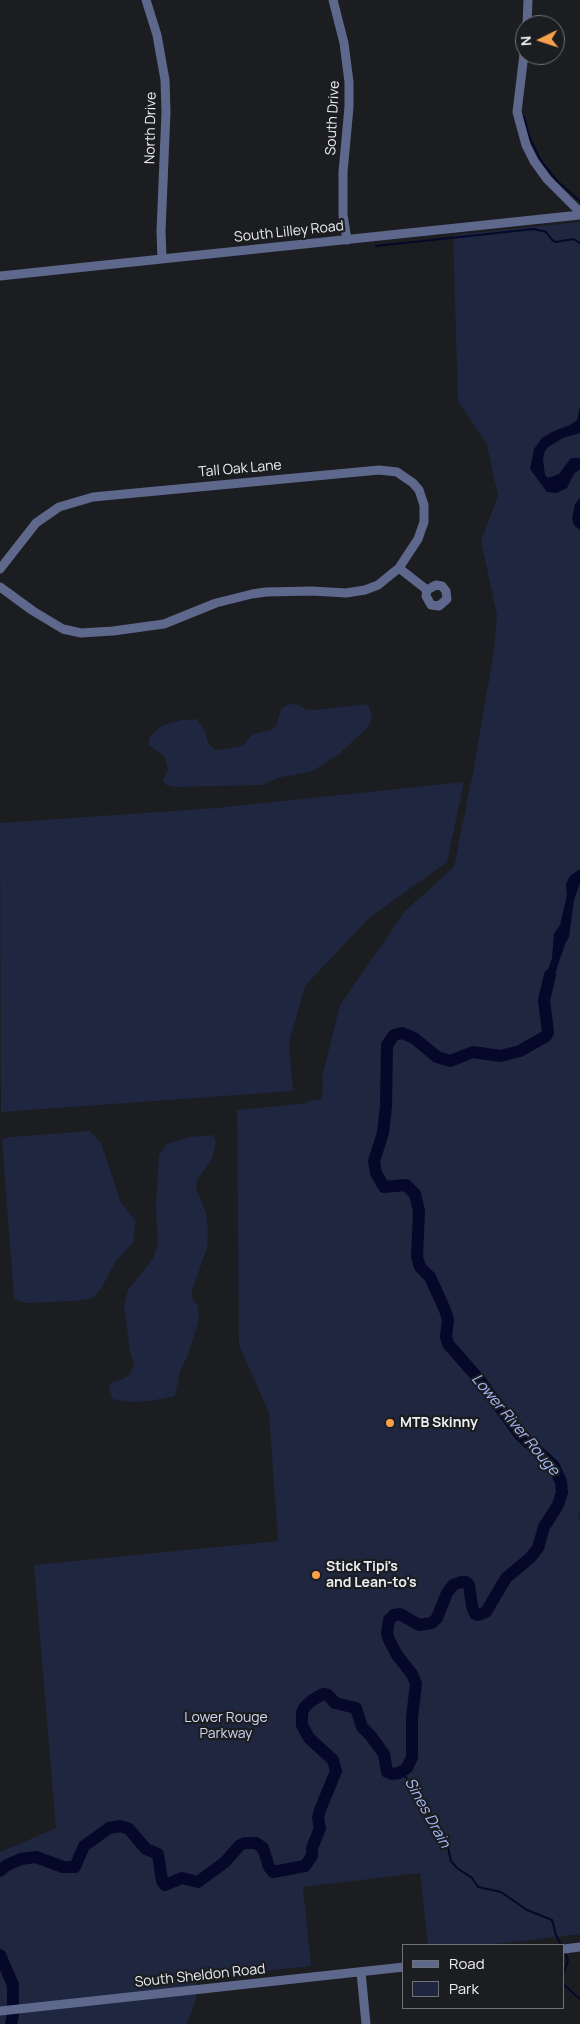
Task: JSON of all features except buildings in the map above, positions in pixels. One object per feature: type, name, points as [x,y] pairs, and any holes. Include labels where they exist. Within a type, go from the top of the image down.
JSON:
[{"type":"street","name":"North Drive","points":[[146,0],[158,35],[166,88],[161,231],[162,259]]},
{"type":"street","name":"South Drive","points":[[332,0],[344,43],[350,82],[343,172],[343,215],[346,240]]},
{"type":"street","points":[[527,15],[528,0]]},
{"type":"street","points":[[523,65],[517,112],[526,145],[534,161],[547,179],[580,214]]},
{"type":"street","name":"South Lilley Road","points":[[0,276],[580,214]]},
{"type":"street","name":"Tall Oak Lane","points":[[0,568],[36,523],[60,507],[79,500],[93,497],[379,470],[397,472],[413,482],[424,505],[424,522],[418,538],[399,568]]},
{"type":"street","points":[[0,587],[33,611],[63,629],[81,633],[138,629],[164,624],[216,603],[252,594],[312,591],[346,593],[365,590],[378,584],[399,568],[428,590]]},
{"type":"street","points":[[565,1949],[580,1947]]},
{"type":"street","name":"South Sheldon Road","points":[[0,2011],[402,1967]]},
{"type":"street","points":[[361,1972],[366,2024]]},
{"type":"green space","name":"Lower Rouge Parkway","points":[[580,222],[580,1508],[578,1519],[580,1519],[580,1934],[496,1944],[428,1944],[420,1873],[303,1887],[311,1966],[196,1978],[196,1999],[187,2024],[0,2024],[0,1852],[56,1828],[34,1565],[278,1541],[269,1413],[239,1345],[237,1110],[308,1103],[308,1101],[322,1099],[322,1077],[340,1005],[405,911],[454,867],[494,651],[497,615],[481,541],[498,496],[487,445],[458,401],[453,235]]},
{"type":"green space","points":[[289,704],[315,710],[368,704],[372,717],[368,727],[338,755],[311,772],[281,777],[262,785],[176,787],[166,785],[163,780],[168,770],[165,757],[148,744],[150,736],[163,725],[182,720],[196,719],[205,730],[208,743],[214,749],[220,750],[242,746],[253,734],[271,730],[277,725],[281,709]]},
{"type":"green space","points":[[464,782],[447,862],[369,918],[305,986],[289,1043],[293,1091],[1,1112],[0,823],[216,808]]},
{"type":"green space","points":[[90,1131],[101,1143],[121,1203],[136,1221],[133,1243],[116,1261],[102,1287],[93,1298],[75,1301],[25,1303],[14,1298],[2,1139]]},
{"type":"green space","points":[[213,1135],[216,1141],[212,1159],[197,1180],[196,1188],[206,1213],[208,1230],[207,1248],[192,1291],[192,1299],[198,1306],[199,1319],[188,1355],[180,1372],[175,1396],[150,1401],[130,1402],[112,1399],[109,1385],[129,1375],[134,1365],[130,1351],[124,1305],[128,1290],[152,1260],[158,1245],[156,1207],[159,1155],[166,1144],[190,1137]]},
{"type":"shaded area","points":[[580,407],[580,433],[563,438],[548,447],[544,453],[543,460],[545,475],[548,478],[559,474],[571,458],[580,458],[580,469],[574,474],[567,488],[557,493],[547,492],[530,469],[534,449],[542,438],[577,420]]},
{"type":"shaded area","points":[[580,498],[580,530],[574,525],[572,519],[575,504]]},
{"type":"shaded area","points":[[580,869],[580,883],[574,900],[569,937],[555,974],[545,989],[545,979],[552,958],[554,934],[560,925],[567,895],[566,884],[570,876]]},
{"type":"waterway","points":[[524,117],[529,136],[541,161],[558,182],[580,201]]},
{"type":"waterway","points":[[376,246],[534,229],[546,232],[556,242],[573,239],[580,243]]},
{"type":"waterway","name":"Lower River Rouge","points":[[0,1871],[7,1865],[21,1859],[36,1857],[63,1867],[75,1867],[84,1846],[109,1828],[120,1826],[129,1829],[146,1849],[158,1854],[162,1881],[165,1885],[182,1878],[198,1882],[225,1862],[240,1845],[245,1843],[256,1843],[263,1848],[269,1867],[273,1872],[305,1866],[312,1856],[312,1848],[320,1828],[318,1818],[320,1810],[336,1771],[333,1760],[309,1738],[302,1725],[304,1708],[323,1694],[328,1695],[335,1703],[356,1708],[362,1727],[384,1754],[387,1772],[392,1774],[399,1773],[407,1768],[412,1757],[412,1717],[416,1684],[412,1674],[397,1655],[389,1640],[387,1633],[389,1620],[394,1615],[400,1614],[419,1625],[432,1623],[437,1618],[447,1593],[453,1585],[461,1582],[466,1582],[469,1585],[475,1614],[478,1615],[486,1612],[506,1578],[530,1558],[538,1548],[544,1527],[558,1505],[562,1492],[561,1482],[554,1466],[520,1435],[478,1378],[448,1344],[446,1337],[448,1320],[445,1310],[430,1277],[420,1267],[417,1257],[419,1211],[415,1194],[406,1185],[384,1187],[376,1173],[374,1161],[383,1133],[386,1106],[387,1045],[394,1035],[402,1033],[414,1038],[437,1057],[450,1061],[473,1052],[500,1056],[520,1051],[546,1036],[548,1032],[544,1000],[550,975]]},
{"type":"waterway","name":"Sines Drain","points":[[403,1772],[447,1843],[451,1861],[457,1868],[472,1878],[478,1887],[501,1892],[527,1910],[552,1920],[560,1943]]},
{"type":"waterway","name":"Lower River Rouge","points":[[0,1955],[13,1985],[13,2015],[11,2024]]},
{"type":"waterway","name":"Sines Drain","points":[[565,1969],[568,1960],[566,1955]]},
{"type":"waterway","name":"Sines Drain","points":[[565,1986],[580,1999]]},
{"type":"place","name":"MTB Skinny","points":[[390,1423]]},
{"type":"place","name":"Stick Tipi's and Lean-to's","points":[[316,1575]]}]
